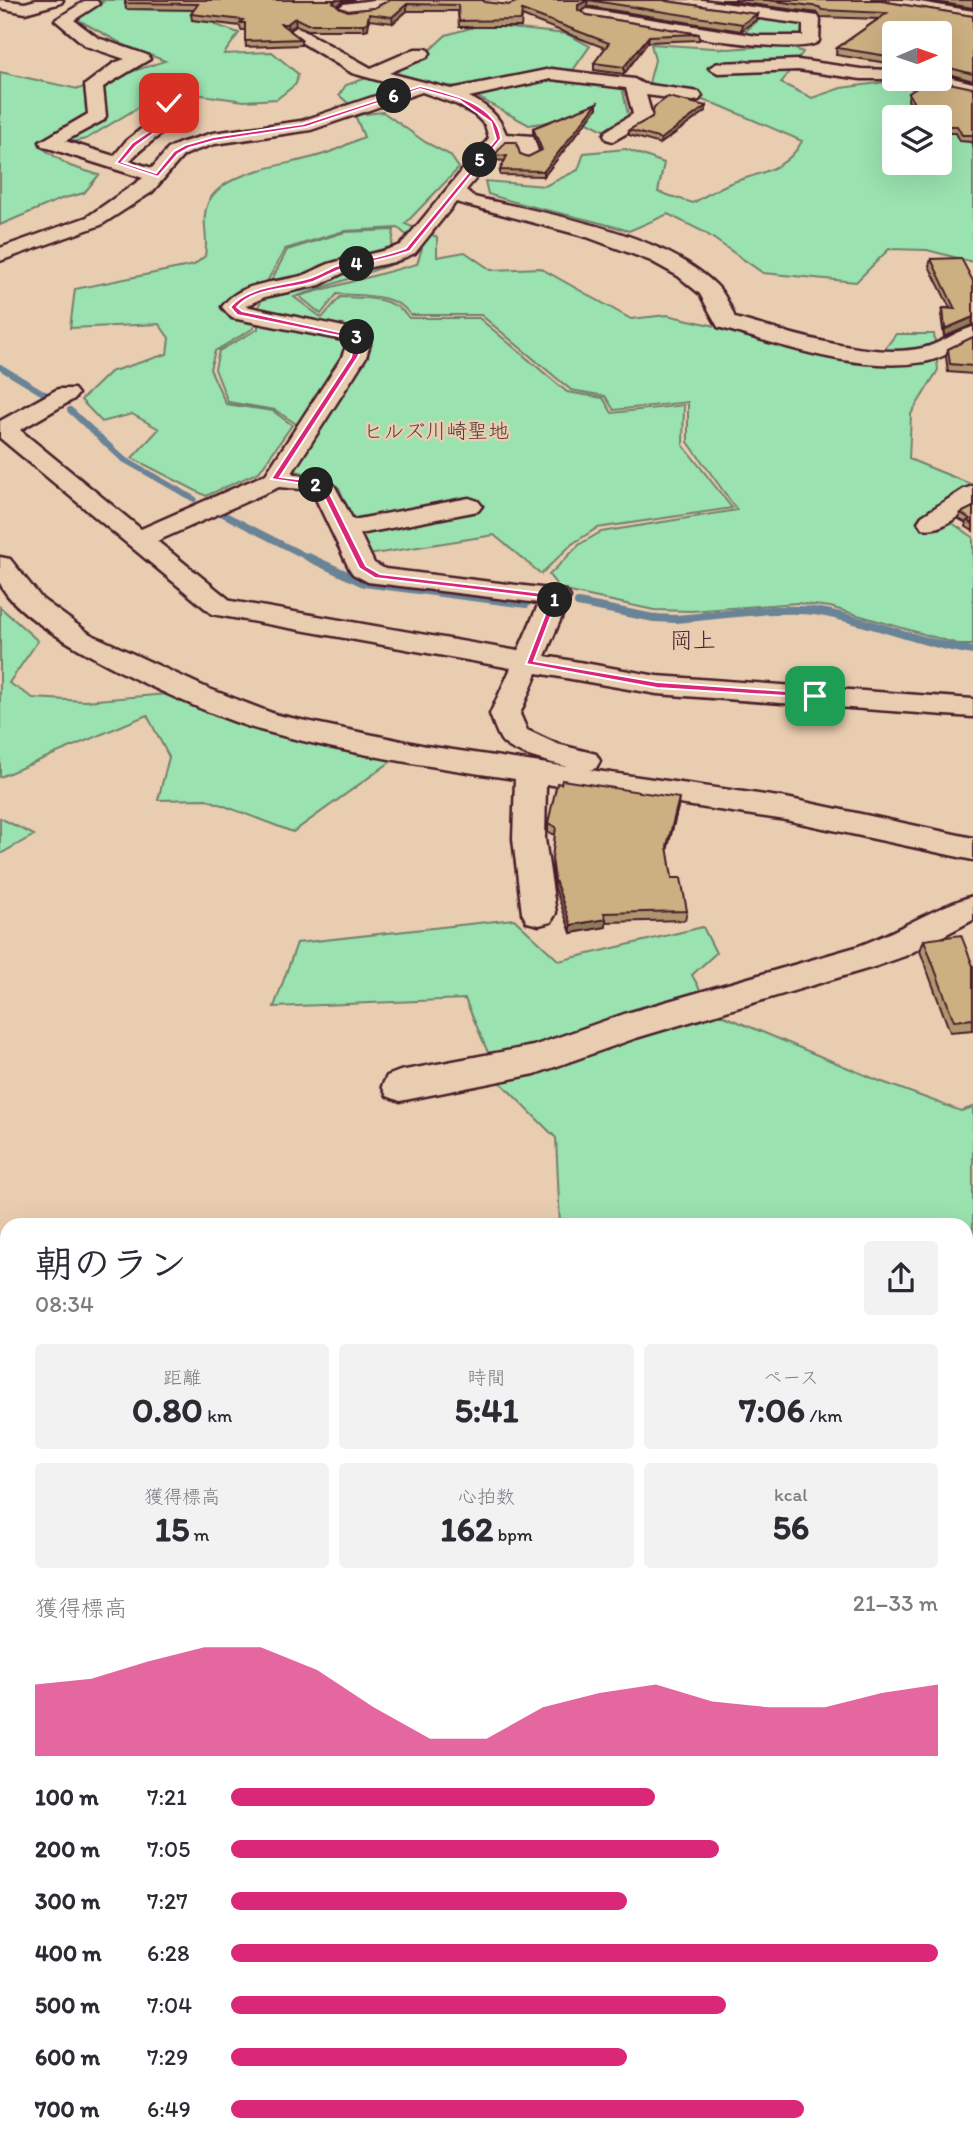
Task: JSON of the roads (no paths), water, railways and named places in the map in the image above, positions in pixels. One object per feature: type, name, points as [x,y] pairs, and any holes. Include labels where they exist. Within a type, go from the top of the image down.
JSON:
[{"type":"street","points":[[0,5],[25,8],[55,0]]},
{"type":"street","points":[[344,9],[372,6],[386,0]]},
{"type":"street","points":[[493,0],[491,3],[517,6]]},
{"type":"street","points":[[587,14],[757,41],[811,41],[812,20],[666,0]]},
{"type":"street","points":[[880,0],[973,16]]},
{"type":"street","points":[[91,4],[63,19],[92,42],[141,59],[120,67],[94,85],[97,116],[49,142],[158,176]]},
{"type":"street","points":[[297,33],[368,73],[461,99],[494,121],[499,139]]},
{"type":"street","points":[[368,73],[421,53]]},
{"type":"street","points":[[718,68],[798,65],[882,75]]},
{"type":"street","points":[[450,95],[551,74],[634,84],[643,116],[613,135]]},
{"type":"street","points":[[952,83],[973,88]]},
{"type":"street","points":[[0,255],[94,221],[145,188],[176,152],[187,147],[213,139],[304,126],[420,87]]},
{"type":"street","points":[[635,88],[693,96]]},
{"type":"street","points":[[119,163],[134,144],[162,125],[169,103],[167,98],[184,95]]},
{"type":"street","points":[[499,139],[526,140],[529,154]]},
{"type":"street","points":[[275,479],[354,357],[359,337],[240,313],[233,307],[240,299],[258,292],[312,280],[337,268],[387,258],[408,249],[499,139]]},
{"type":"street","points":[[455,191],[467,201],[639,248],[687,272],[719,305],[726,322],[833,349],[894,356],[934,352],[973,334]]},
{"type":"street","points":[[66,394],[2,430],[222,608],[657,685],[973,708]]},
{"type":"street","points":[[140,539],[275,479],[313,483],[324,490],[363,568],[378,576],[556,597],[506,714],[514,736],[547,751],[667,781],[665,792]]},
{"type":"street","points":[[931,522],[973,494]]},
{"type":"street","points":[[345,529],[469,506]]},
{"type":"street","points":[[0,565],[32,605],[80,640],[231,709],[267,722],[324,737],[530,772],[786,809],[973,849]]},
{"type":"street","points":[[530,772],[529,839],[539,913]]},
{"type":"street","points":[[400,1086],[535,1060],[639,1023],[866,957],[918,936],[959,912],[973,908]]},
{"type":"waterway","points":[[0,367],[53,399]]},
{"type":"waterway","points":[[70,410],[123,459],[194,499]]},
{"type":"waterway","points":[[223,514],[311,559]]},
{"type":"waterway","points":[[308,557],[364,583],[526,604]]},
{"type":"waterway","points":[[578,603],[654,618],[675,619],[771,610],[826,613],[936,644],[973,651]]},
{"type":"district","name":"岡上","points":[[693,640]]},
{"type":"park label","name":"ヒルズ川崎聖地","points":[[436,431]]}]
